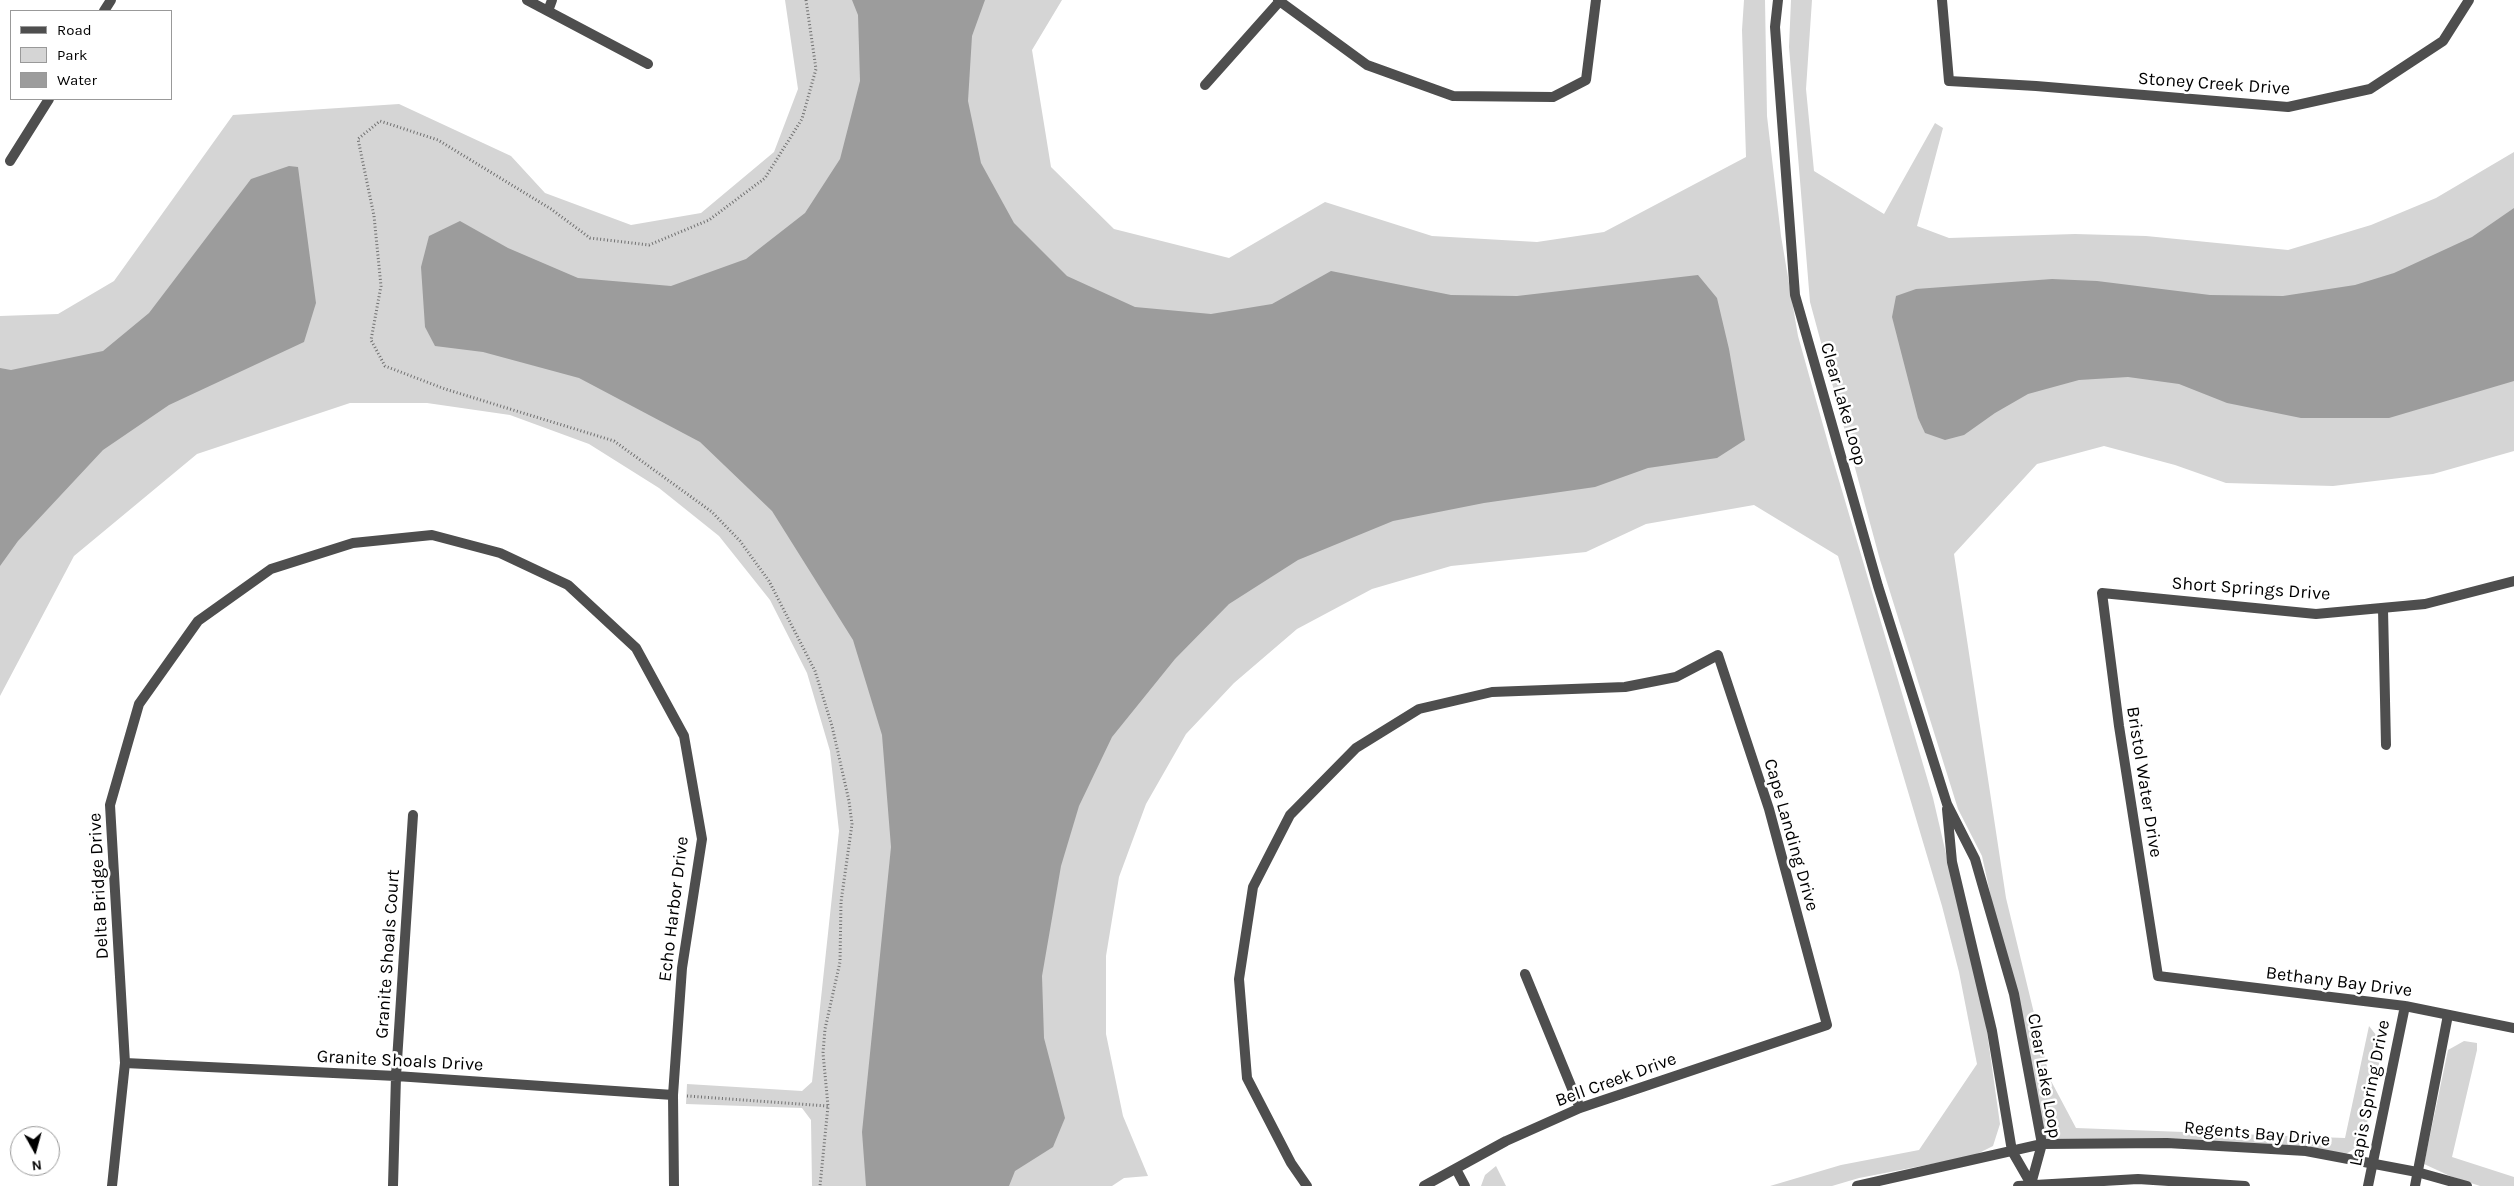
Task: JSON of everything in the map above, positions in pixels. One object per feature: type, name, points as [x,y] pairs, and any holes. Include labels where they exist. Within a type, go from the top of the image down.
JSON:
[{"type":"street","points":[[527,0],[648,64]]},
{"type":"street","points":[[548,11],[552,0]]},
{"type":"street","points":[[1205,85],[1278,1],[1367,65],[1454,96],[1553,97],[1586,80],[1596,0]]},
{"type":"street","name":"Clear Lake Loop","points":[[1778,0],[1775,27],[1795,295],[1878,586],[1947,804],[1975,859],[2014,994],[2042,1144],[2031,1184]]},
{"type":"street","name":"Stoney Creek Drive","points":[[1942,0],[1949,82],[2036,86],[2288,107],[2370,89],[2443,41],[2470,0]]},
{"type":"street","points":[[10,161],[48,100]]},
{"type":"street","name":"Delta Bridge Drive","points":[[112,1186],[125,1063],[110,805],[138,704],[198,621],[271,569],[353,543],[432,534]]},
{"type":"street","name":"Echo Harbor Drive","points":[[432,534],[500,552],[568,585],[636,648],[684,736],[702,839],[682,968],[673,1095],[674,1186]]},
{"type":"street","name":"Short Springs Drive","points":[[2102,593],[2316,614],[2425,604],[2514,581]]},
{"type":"street","name":"Bristol Water Drive","points":[[2102,593],[2119,726],[2158,976]]},
{"type":"street","points":[[2383,609],[2386,745]]},
{"type":"street","name":"Cape Landing Drive","points":[[1306,1186],[1247,1078],[1239,979],[1253,887],[1290,815],[1356,748],[1418,709],[1492,692],[1625,687],[1676,677],[1718,655],[1769,810],[1827,1025]]},
{"type":"street","name":"Clear Lake Loop","points":[[1947,804],[1952,862],[1992,1031],[2012,1151],[2031,1184]]},
{"type":"street","name":"Granite Shoals Court","points":[[393,1186],[396,1076],[413,815]]},
{"type":"street","points":[[1526,974],[1580,1108]]},
{"type":"street","name":"Bethany Bay Drive","points":[[2158,976],[2405,1006],[2514,1028]]},
{"type":"street","name":"Lapis Spring Drive","points":[[2368,1186],[2405,1006]]},
{"type":"street","points":[[2415,1186],[2448,1015]]},
{"type":"street","name":"Bell Creek Drive","points":[[1424,1186],[1506,1141],[1580,1108],[1827,1025]]},
{"type":"street","name":"Granite Shoals Drive","points":[[125,1063],[396,1076],[673,1095]]},
{"type":"street","name":"Regents Bay Drive","points":[[1857,1186],[2042,1144],[2167,1143],[2296,1151],[2417,1172],[2467,1186]]},
{"type":"street","points":[[1456,1169],[1465,1186]]},
{"type":"street","points":[[2018,1186],[2138,1179],[2244,1186]]},
{"type":"path","points":[[806,0],[816,69],[802,119],[766,178],[709,220],[649,245],[590,238],[551,209],[438,140],[380,120],[358,139],[374,216],[381,286],[371,340],[385,366],[445,389],[614,441],[712,512],[740,541],[769,581],[803,644],[815,671],[832,726],[850,801],[852,824],[841,902],[840,962],[824,1045],[828,1106],[820,1186]]},
{"type":"path","points":[[673,1095],[828,1106]]},
{"type":"green space","points":[[785,0],[1062,0],[1032,50],[1051,167],[1114,229],[1229,258],[1325,202],[1432,236],[1537,242],[1604,232],[1746,157],[1742,30],[1744,0],[1765,0],[1767,116],[1781,236],[1798,336],[1933,798],[1986,1025],[2000,1124],[1993,1146],[1973,1156],[1859,1178],[1832,1186],[1770,1186],[1841,1165],[1919,1150],[1977,1064],[1959,972],[1942,906],[1838,556],[1754,505],[1646,524],[1586,552],[1451,566],[1372,589],[1297,629],[1234,683],[1186,734],[1146,804],[1119,877],[1106,956],[1106,1034],[1123,1116],[1148,1176],[1124,1178],[1112,1186],[812,1186],[811,1120],[802,1108],[686,1104],[687,1084],[802,1091],[812,1082],[839,831],[830,751],[807,673],[770,600],[719,536],[659,488],[589,444],[510,415],[427,403],[350,403],[197,454],[74,556],[0,696],[0,316],[58,314],[114,281],[233,115],[399,104],[511,156],[545,193],[631,225],[701,213],[774,152],[798,89]]},
{"type":"green space","points":[[1791,0],[1812,0],[1806,89],[1814,171],[1884,214],[1935,123],[1943,128],[1917,226],[1949,238],[2075,234],[2146,236],[2288,250],[2371,225],[2436,198],[2514,152],[2514,451],[2433,474],[2333,486],[2226,483],[2175,465],[2104,446],[2037,464],[1954,554],[2006,898],[2050,1079],[2076,1128],[2345,1138],[2369,1026],[2383,1044],[2363,1143],[2346,1154],[2044,1142],[1982,856],[1958,809],[1880,560],[1810,302],[1789,47]]},
{"type":"green space","points":[[2464,1041],[2477,1043],[2477,1050],[2452,1157],[2514,1177],[2514,1186],[2480,1186],[2450,1176],[2424,1164],[2448,1050]]},
{"type":"green space","points":[[1496,1166],[1506,1186],[1481,1186],[1485,1175]]},
{"type":"water","points":[[852,0],[985,0],[972,36],[968,101],[981,163],[1014,223],[1067,276],[1135,307],[1211,314],[1272,304],[1331,271],[1451,295],[1517,296],[1698,275],[1717,298],[1729,349],[1745,440],[1717,458],[1648,468],[1595,487],[1484,503],[1393,521],[1298,560],[1229,604],[1175,659],[1112,737],[1079,806],[1061,866],[1042,976],[1044,1038],[1065,1118],[1053,1147],[1015,1171],[1009,1186],[866,1186],[862,1132],[891,847],[882,735],[853,640],[772,511],[700,442],[579,378],[483,352],[435,346],[425,327],[421,267],[429,236],[460,221],[508,248],[578,278],[671,286],[746,259],[805,213],[840,159],[860,81],[858,15]]},
{"type":"water","points":[[289,166],[298,167],[316,303],[304,342],[169,405],[103,450],[18,541],[0,566],[0,368],[11,370],[103,351],[149,313],[251,179]]},
{"type":"water","points":[[2514,208],[2514,381],[2389,418],[2301,418],[2227,403],[2179,384],[2128,377],[2079,380],[2028,394],[1995,413],[1964,435],[1945,440],[1925,433],[1918,418],[1892,317],[1896,296],[1916,289],[2052,279],[2097,281],[2210,295],[2283,296],[2355,285],[2394,273],[2472,237]]}]
